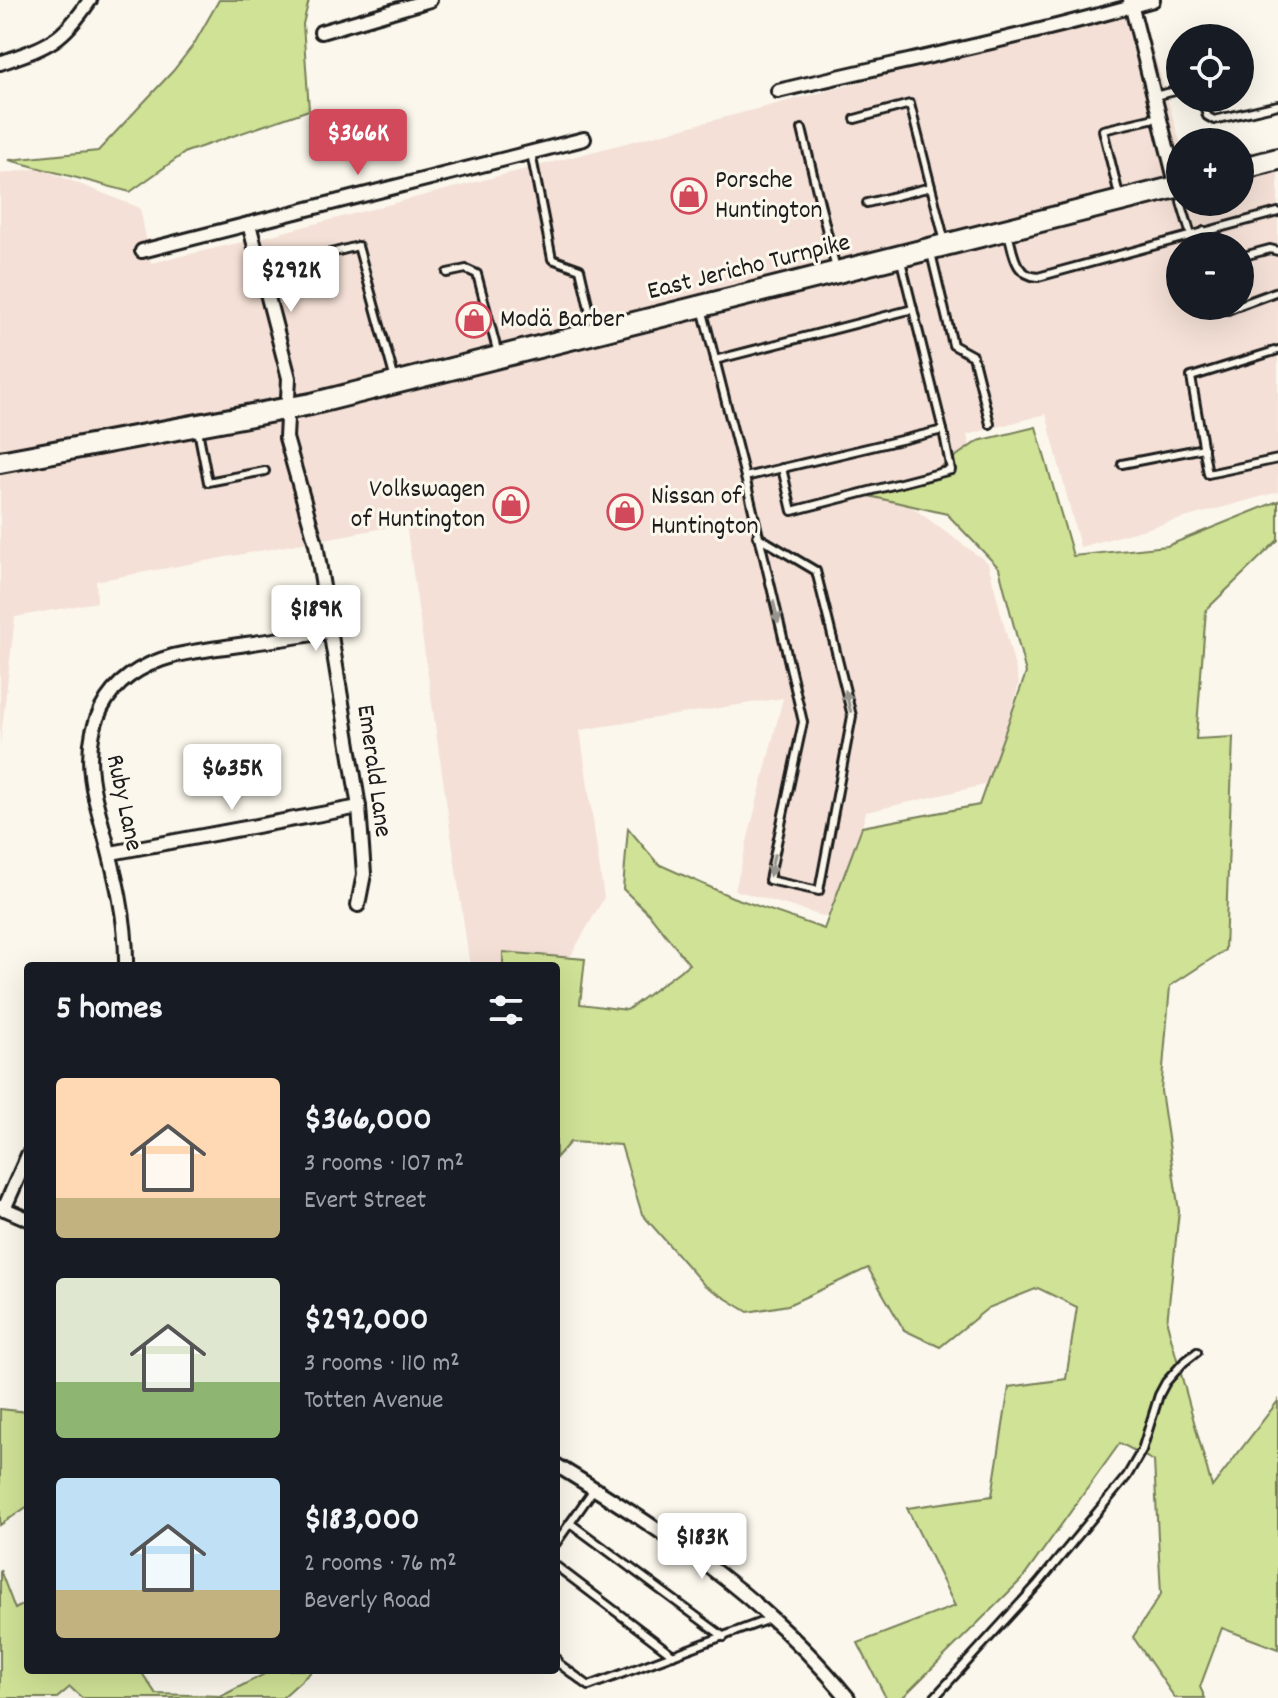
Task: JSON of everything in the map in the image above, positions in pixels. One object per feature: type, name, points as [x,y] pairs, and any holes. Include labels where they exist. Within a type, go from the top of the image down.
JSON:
[{"type":"main road","points":[[1254,165],[1278,159]]},
{"type":"main road","name":"East Jericho Turnpike","points":[[0,462],[287,409],[1120,202],[1166,195]]},
{"type":"street","points":[[0,63],[43,48],[70,29],[90,0]]},
{"type":"street","points":[[321,32],[430,0]]},
{"type":"street","points":[[778,91],[946,50],[1010,38],[1131,3],[1153,0]]},
{"type":"street","points":[[1131,3],[1166,142]]},
{"type":"street","points":[[142,251],[584,139]]},
{"type":"street","name":"Emerald Lane","points":[[249,224],[289,378],[286,438],[316,544],[331,631],[359,807],[364,874],[358,905]]},
{"type":"street","name":"Ruby Lane","points":[[126,962],[122,903],[90,770],[90,740],[101,708],[119,685],[142,668],[173,656],[331,631]]},
{"type":"street","points":[[111,853],[359,807]]},
{"type":"street","points":[[24,1163],[2,1208],[24,1217]]},
{"type":"street","points":[[560,1468],[707,1562],[772,1618],[848,1698]]},
{"type":"lane","points":[[1154,96],[1166,93]]},
{"type":"lane","points":[[855,119],[910,104],[931,187],[953,345],[973,356],[990,424]]},
{"type":"lane","points":[[1254,111],[1278,105]]},
{"type":"lane","points":[[1206,112],[1214,120],[1248,112]]},
{"type":"lane","points":[[1120,202],[1103,130],[1159,117]]},
{"type":"lane","points":[[802,129],[837,272]]},
{"type":"lane","points":[[531,152],[552,259],[580,269],[595,333]]},
{"type":"lane","points":[[867,203],[931,187]]},
{"type":"lane","points":[[1201,232],[1278,212]]},
{"type":"lane","points":[[1007,230],[1018,268],[1026,276],[1038,277],[1166,242]]},
{"type":"lane","points":[[261,271],[358,246],[396,383]]},
{"type":"lane","points":[[1254,253],[1270,249],[1278,251]]},
{"type":"lane","points":[[782,468],[792,511],[951,470],[900,257]]},
{"type":"lane","points":[[447,273],[466,269],[477,274],[498,357]]},
{"type":"lane","points":[[1254,300],[1278,291]]},
{"type":"lane","points":[[702,306],[745,477],[757,536],[803,722],[769,880],[819,891],[852,716],[816,571],[757,536]]},
{"type":"lane","points":[[715,360],[913,309]]},
{"type":"lane","points":[[1278,350],[1191,377],[1208,474],[1278,459]]},
{"type":"lane","points":[[198,426],[208,482],[265,471]]},
{"type":"lane","points":[[745,477],[943,430]]},
{"type":"lane","points":[[1122,464],[1204,448]]},
{"type":"lane","points":[[934,1698],[1038,1584],[1127,1476],[1142,1450],[1166,1382],[1197,1352]]},
{"type":"lane","points":[[560,1537],[594,1489]]},
{"type":"lane","points":[[570,1523],[724,1637]]},
{"type":"lane","points":[[560,1569],[673,1655]]},
{"type":"lane","points":[[560,1664],[589,1686],[772,1618]]},
{"type":"shaded area","points":[[1141,9],[1166,94],[1166,112],[1171,112],[1176,128],[1166,128],[1166,216],[1254,216],[1254,151],[1278,153],[1278,492],[1080,547],[1046,414],[967,435],[977,476],[898,497],[988,563],[1019,683],[993,783],[866,812],[836,920],[735,890],[783,698],[580,730],[604,898],[560,974],[560,962],[469,962],[406,524],[96,581],[97,602],[15,617],[0,745],[0,174],[39,168],[140,208],[151,263],[268,236]]},
{"type":"green space","points":[[219,0],[309,0],[303,24],[309,110],[186,152],[130,192],[9,160],[98,151],[173,71],[194,44]]},
{"type":"green space","points":[[1036,427],[1073,556],[1167,546],[1278,501],[1278,540],[1206,610],[1196,739],[1233,737],[1225,950],[1170,986],[1161,1091],[1179,1211],[1167,1323],[1212,1487],[1278,1401],[1278,1649],[1222,1628],[1200,1687],[1205,1698],[1175,1698],[1133,1637],[1161,1594],[1154,1461],[1120,1443],[1023,1578],[902,1698],[886,1698],[858,1643],[955,1606],[907,1508],[992,1496],[1009,1387],[1066,1379],[1077,1307],[1038,1288],[988,1308],[940,1347],[904,1330],[868,1268],[788,1305],[748,1312],[704,1285],[642,1214],[621,1145],[570,1142],[560,1153],[560,962],[503,962],[503,952],[585,959],[580,1004],[627,1010],[689,964],[649,914],[623,889],[628,828],[658,864],[732,897],[824,929],[862,827],[979,805],[1026,673],[999,568],[947,514],[865,495],[930,474],[978,441]]},
{"type":"green space","points":[[0,1409],[24,1412],[24,1509],[0,1525]]},
{"type":"green space","points":[[0,1570],[15,1609],[24,1604],[24,1674],[143,1674],[156,1694],[222,1696],[264,1674],[309,1674],[282,1698],[82,1698],[70,1687],[57,1698],[0,1698]]},
{"type":"place","name":"Porsche Huntington","points":[[689,196]]},
{"type":"place","name":"Modä Barber","points":[[474,320]]},
{"type":"place","name":"Volkswagen of Huntington","points":[[511,505]]},
{"type":"place","name":"Nissan of Huntington","points":[[625,512]]}]
